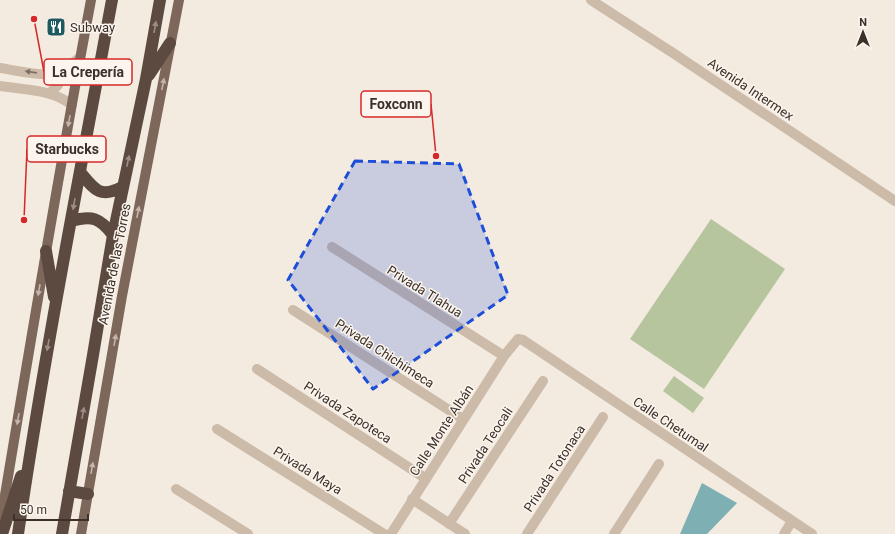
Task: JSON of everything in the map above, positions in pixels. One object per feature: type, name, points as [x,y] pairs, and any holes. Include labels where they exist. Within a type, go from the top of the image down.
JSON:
[{"type":"highway","points":[[18,534],[31,444],[55,304],[112,0]]},
{"type":"highway","name":"Avenida de las Torres","points":[[62,534],[113,235],[146,79],[160,0]]},
{"type":"highway","points":[[146,79],[170,43]]},
{"type":"highway","points":[[80,172],[98,191],[105,193],[113,192],[122,187]]},
{"type":"highway","points":[[71,221],[83,218],[98,220],[104,224],[113,235]]},
{"type":"highway","points":[[46,251],[55,304]]},
{"type":"highway","points":[[2,534],[31,444]]},
{"type":"highway","points":[[69,491],[88,494]]},
{"type":"main road","points":[[0,525],[79,58],[91,0]]},
{"type":"main road","name":"Avenida de las Torres","points":[[81,534],[122,296],[179,0]]},
{"type":"street","name":"Avenida Intermex","points":[[591,0],[693,66],[895,201]]},
{"type":"street","points":[[0,68],[41,74],[53,74],[70,65],[79,58]]},
{"type":"street","points":[[50,93],[58,85],[57,79],[53,74]]},
{"type":"street","points":[[0,86],[50,93],[59,96],[72,105]]},
{"type":"street","name":"Privada Tlahua","points":[[332,247],[504,356]]},
{"type":"street","name":"Privada Chichimeca","points":[[292,310],[463,419]]},
{"type":"street","name":"Calle Monte Albán","points":[[391,534],[463,419],[515,340]]},
{"type":"street","name":"Calle Chetumal","points":[[515,340],[523,340],[812,534]]},
{"type":"street","name":"Privada Zapoteca","points":[[257,369],[426,478]]},
{"type":"street","name":"Privada Teocali","points":[[449,524],[544,381]]},
{"type":"street","name":"Privada Totonaca","points":[[527,534],[603,417]]},
{"type":"street","name":"Privada Maya","points":[[217,428],[384,534]]},
{"type":"street","points":[[614,534],[659,464]]},
{"type":"street","points":[[176,489],[248,534]]},
{"type":"street","points":[[412,499],[465,534]]},
{"type":"street","points":[[784,534],[792,521]]},
{"type":"highlighted area","points":[[355,161],[459,164],[508,295],[373,389],[288,280]]},
{"type":"green space","points":[[711,219],[785,269],[704,389],[630,339]]},
{"type":"green space","points":[[674,376],[704,398],[693,413],[663,391]]},
{"type":"water","points":[[702,483],[737,503],[707,534],[680,534]]},
{"type":"place","name":"La Crepería","points":[[34,19]]},
{"type":"place","name":"Subway","points":[[56,27]]},
{"type":"place","name":"Foxconn","points":[[436,156]]},
{"type":"place","name":"Starbucks","points":[[24,220]]}]
